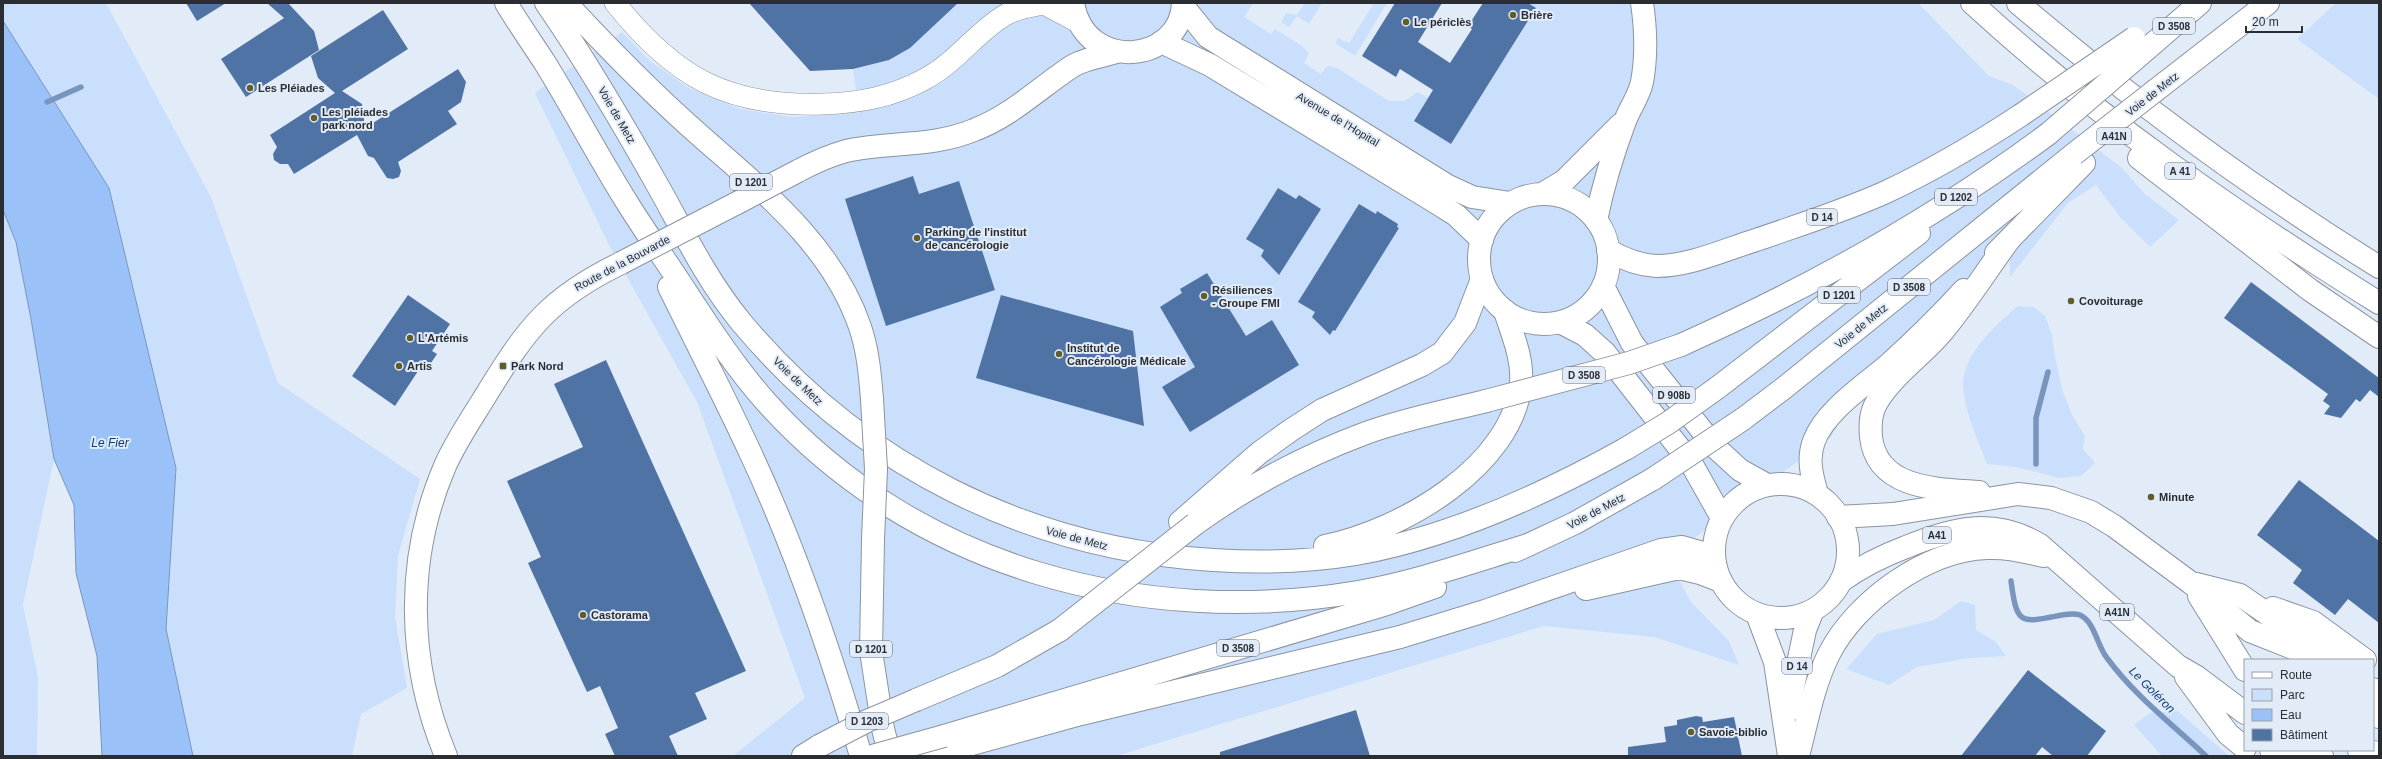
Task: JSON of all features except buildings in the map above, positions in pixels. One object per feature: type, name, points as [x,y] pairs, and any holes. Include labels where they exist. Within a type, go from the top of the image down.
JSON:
[{"type":"main road","points":[[506,3],[544,62],[628,205],[729,356],[766,402],[809,447],[853,482],[908,517],[958,543],[1028,571],[1090,588],[1146,597],[1202,602],[1257,603],[1360,592],[1417,579],[1528,545]]},
{"type":"main road","name":"Voie de Metz","points":[[546,3],[594,74],[695,256],[719,293],[762,346],[818,401],[847,426],[906,466],[949,490],[1005,515],[1074,538],[1124,550],[1207,560]]},
{"type":"main road","name":"D 1201","points":[[566,3],[652,92],[809,236],[832,268],[847,296],[860,328],[868,362],[872,399],[876,469],[871,651],[883,729],[890,756]]},
{"type":"main road","points":[[1596,220],[1606,175],[1626,119],[1634,105],[1643,77],[1647,44],[1642,3]]},
{"type":"main road","name":"A 41","points":[[1972,3],[1993,23],[2114,122],[2280,241],[2379,303]]},
{"type":"main road","name":"A 41","points":[[2018,3],[2170,126],[2245,180],[2379,267]]},
{"type":"main road","name":"D 14","points":[[1608,250],[1638,264],[1657,266],[1674,264],[1704,257],[1843,210],[1886,192],[1948,160],[2141,43],[2185,3]]},
{"type":"main road","name":"D 3508","points":[[1995,173],[2048,134],[2141,43],[2200,3]]},
{"type":"main road","name":"Voie de Metz","points":[[1528,545],[1575,523],[1653,479],[1743,419],[2079,159],[2156,90],[2268,3]]},
{"type":"main road","points":[[1078,18],[1091,39],[1103,47],[1117,52],[1132,53],[1147,50],[1161,42],[1171,32],[1179,20],[1183,4]]},
{"type":"main road","name":"Avenue de l'Hopital","points":[[1183,4],[1208,37],[1448,186],[1472,196],[1510,203]]},
{"type":"main road","points":[[1072,66],[1078,18]]},
{"type":"main road","name":"A41N","points":[[1993,23],[2033,64],[2186,196],[2310,290],[2379,337]]},
{"type":"main road","name":"Avenue de l'Hopital","points":[[1161,42],[1210,65],[1437,203],[1456,215],[1482,240]]},
{"type":"main road","name":"Route de la Bouvarde","points":[[446,756],[423,684],[415,628],[417,568],[433,498],[445,466],[460,437],[504,366],[538,318],[561,297],[590,278],[818,160],[846,151],[942,141],[974,130],[1002,117],[1026,102],[1072,66],[1117,52]]},
{"type":"main road","points":[[1542,194],[1569,176],[1626,119]]},
{"type":"main road","points":[[1817,494],[1810,457],[1816,437],[1824,424],[1932,324],[2009,240],[2079,159]]},
{"type":"main road","name":"D 1201","points":[[1207,560],[1273,562],[1357,554],[1406,543],[1460,525],[1536,495],[1627,448],[1668,423],[1717,388],[1995,173]]},
{"type":"main road","name":"D 1202","points":[[1681,346],[1768,306],[1916,222],[1995,173]]},
{"type":"main road","points":[[1542,194],[1557,195],[1572,200],[1585,209],[1596,220],[1604,234],[1608,250],[1607,274],[1603,286],[1597,296],[1581,312],[1560,322],[1531,323],[1517,319],[1495,302],[1482,279],[1479,253],[1482,240],[1492,219],[1510,203],[1526,196],[1542,194]]},
{"type":"main road","points":[[628,205],[751,453],[772,502],[818,620],[842,690],[861,756]]},
{"type":"main road","points":[[2009,240],[1944,330],[1880,397],[1873,411],[1870,429],[1872,442],[1879,460],[1888,471],[1903,480],[1923,487],[2051,498],[2091,512],[2114,526],[2191,583],[2285,659]]},
{"type":"main road","points":[[1188,523],[1259,453],[1291,430],[1322,410],[1422,365],[1442,353],[1466,323],[1482,279]]},
{"type":"main road","name":"D 908b","points":[[1603,286],[1632,343],[1716,448],[1740,470],[1767,485]]},
{"type":"main road","points":[[1207,560],[1290,552],[1361,536],[1417,511],[1458,483],[1494,444],[1504,430],[1519,395],[1520,364],[1505,311]]},
{"type":"main road","name":"D 908b","points":[[1560,322],[1592,340],[1605,353],[1691,462],[1722,518]]},
{"type":"main road","name":"D 3508","points":[[1188,523],[1250,487],[1305,458],[1367,433],[1628,363],[1681,346]]},
{"type":"main road","points":[[1767,485],[1793,485],[1817,494],[1829,504],[1838,517],[1845,532],[1848,548],[1846,565],[1841,581],[1826,600],[1813,610],[1789,618],[1773,618],[1757,614],[1738,603],[1721,581],[1714,556],[1715,536],[1722,518],[1741,497],[1767,485]]},
{"type":"main road","points":[[1838,517],[1893,514],[2018,494]]},
{"type":"main road","name":"D 1203","points":[[811,751],[867,721],[997,666],[1060,630],[1089,609],[1188,523]]},
{"type":"main road","name":"A41","points":[[1841,581],[1864,564],[1951,530],[1974,527],[2004,530],[2030,538],[2040,545]]},
{"type":"main road","name":"D 3508","points":[[940,748],[1387,604],[1432,588],[1528,545]]},
{"type":"main road","name":"A41N","points":[[2040,545],[2195,682]]},
{"type":"main road","points":[[872,756],[940,748],[1400,637],[1485,611],[1661,550],[1682,547],[1714,556]]},
{"type":"main road","points":[[1798,756],[1815,691],[1830,653],[1853,619],[1875,598],[1930,564],[1947,556],[1964,551],[2010,548],[2056,559]]},
{"type":"main road","points":[[1485,611],[1679,568],[1700,573],[1721,581]]},
{"type":"main road","points":[[2191,583],[2240,595],[2313,622],[2364,659]]},
{"type":"main road","points":[[2191,583],[2241,661]]},
{"type":"main road","points":[[2240,595],[2333,659]]},
{"type":"main road","name":"D 14","points":[[1786,724],[1802,642],[1813,610]]},
{"type":"main road","name":"D 14","points":[[1757,614],[1773,653],[1786,724],[1789,756]]},
{"type":"main road","points":[[2250,631],[2295,649],[2308,659]]},
{"type":"main road","points":[[2195,682],[2244,699]]},
{"type":"main road","points":[[2195,682],[2244,712]]},
{"type":"main road","points":[[2195,682],[2244,729]]},
{"type":"main road","points":[[2195,682],[2228,734],[2244,747]]},
{"type":"street","points":[[615,3],[644,37],[668,60],[695,77],[739,96],[792,105],[838,103],[888,96],[902,91],[944,68],[1002,16],[1019,8],[1044,3],[1078,18]]},
{"type":"green space","points":[[3,3],[106,3],[211,197],[278,383],[420,479],[398,556],[395,617],[407,688],[361,714],[352,756],[193,756],[166,629],[176,468],[109,188],[3,21]]},
{"type":"green space","points":[[956,3],[1253,3],[1244,17],[1271,34],[1275,29],[1302,46],[1309,53],[1304,63],[1321,74],[1326,67],[1330,66],[1337,68],[1389,101],[1404,101],[1418,92],[1428,98],[1414,121],[1451,144],[1536,9],[1531,5],[1532,3],[1918,3],[1989,76],[2013,85],[2025,94],[2122,168],[2145,194],[2179,220],[2150,247],[2120,217],[2096,185],[2068,203],[2010,277],[2009,241],[1974,288],[1839,423],[1831,437],[1667,558],[1691,602],[1729,641],[1739,665],[1654,637],[1544,626],[1116,756],[733,756],[805,698],[697,402],[609,245],[535,93],[622,32],[650,61],[689,88],[740,109],[792,117],[859,113],[853,69],[889,60],[910,48]]},
{"type":"green space","points":[[1305,3],[1322,3],[1309,24],[1297,16],[1289,27],[1281,22],[1286,13],[1297,15]]},
{"type":"green space","points":[[1374,3],[1387,3],[1355,56],[1335,43],[1338,38],[1349,43]]},
{"type":"green space","points":[[2336,3],[2379,3],[2379,99],[2297,39]]},
{"type":"green space","points":[[3,210],[16,242],[31,319],[54,459],[23,605],[38,677],[37,756],[3,756]]},
{"type":"green space","points":[[2018,306],[2034,307],[2045,316],[2052,335],[2062,389],[2072,415],[2085,436],[2083,449],[2095,463],[2081,476],[2059,478],[2016,467],[1987,464],[1976,435],[1964,395],[1963,385],[1965,373],[1975,351],[1983,340],[1991,330]]},
{"type":"green space","points":[[1961,601],[1975,605],[1976,630],[1996,642],[2006,656],[1970,658],[1917,667],[1889,685],[1846,669],[1877,634],[1934,620]]},
{"type":"green space","points":[[2178,711],[2229,756],[2162,756],[2134,725],[2150,713]]},
{"type":"water","name":"Le Fier","points":[[3,21],[109,188],[176,468],[166,629],[193,756],[102,756],[97,656],[76,573],[74,505],[54,459],[31,319],[16,242],[3,210]]},
{"type":"waterway","points":[[47,102],[81,87]]},
{"type":"waterway","points":[[2036,464],[2036,418],[2048,372]]},
{"type":"waterway","name":"Le Goléron","points":[[2011,581],[2016,606],[2019,614],[2023,618],[2029,620],[2074,614],[2085,618],[2107,658],[2118,672],[2154,709],[2206,756]]},
{"type":"place","name":"Brière","points":[[1513,15]]},
{"type":"place","name":"Le périclès","points":[[1406,22]]},
{"type":"place","name":"Les Pléiades","points":[[250,88]]},
{"type":"place","name":"Les pléiades park nord","points":[[314,118]]},
{"type":"place","name":"Parking de l'institut de cancérologie","points":[[917,238]]},
{"type":"place","name":"Résiliences - Groupe FMI","points":[[1204,296]]},
{"type":"place","name":"Covoiturage","points":[[2071,301]]},
{"type":"place","name":"L'Artémis","points":[[410,338]]},
{"type":"place","name":"Institut de Cancérologie Médicale","points":[[1059,354]]},
{"type":"place","name":"Artis","points":[[399,366]]},
{"type":"place","name":"Park Nord","points":[[503,366]]},
{"type":"place","name":"Minute","points":[[2151,497]]},
{"type":"place","name":"Castorama","points":[[583,615]]},
{"type":"place","name":"Savoie-biblio","points":[[1691,732]]}]
